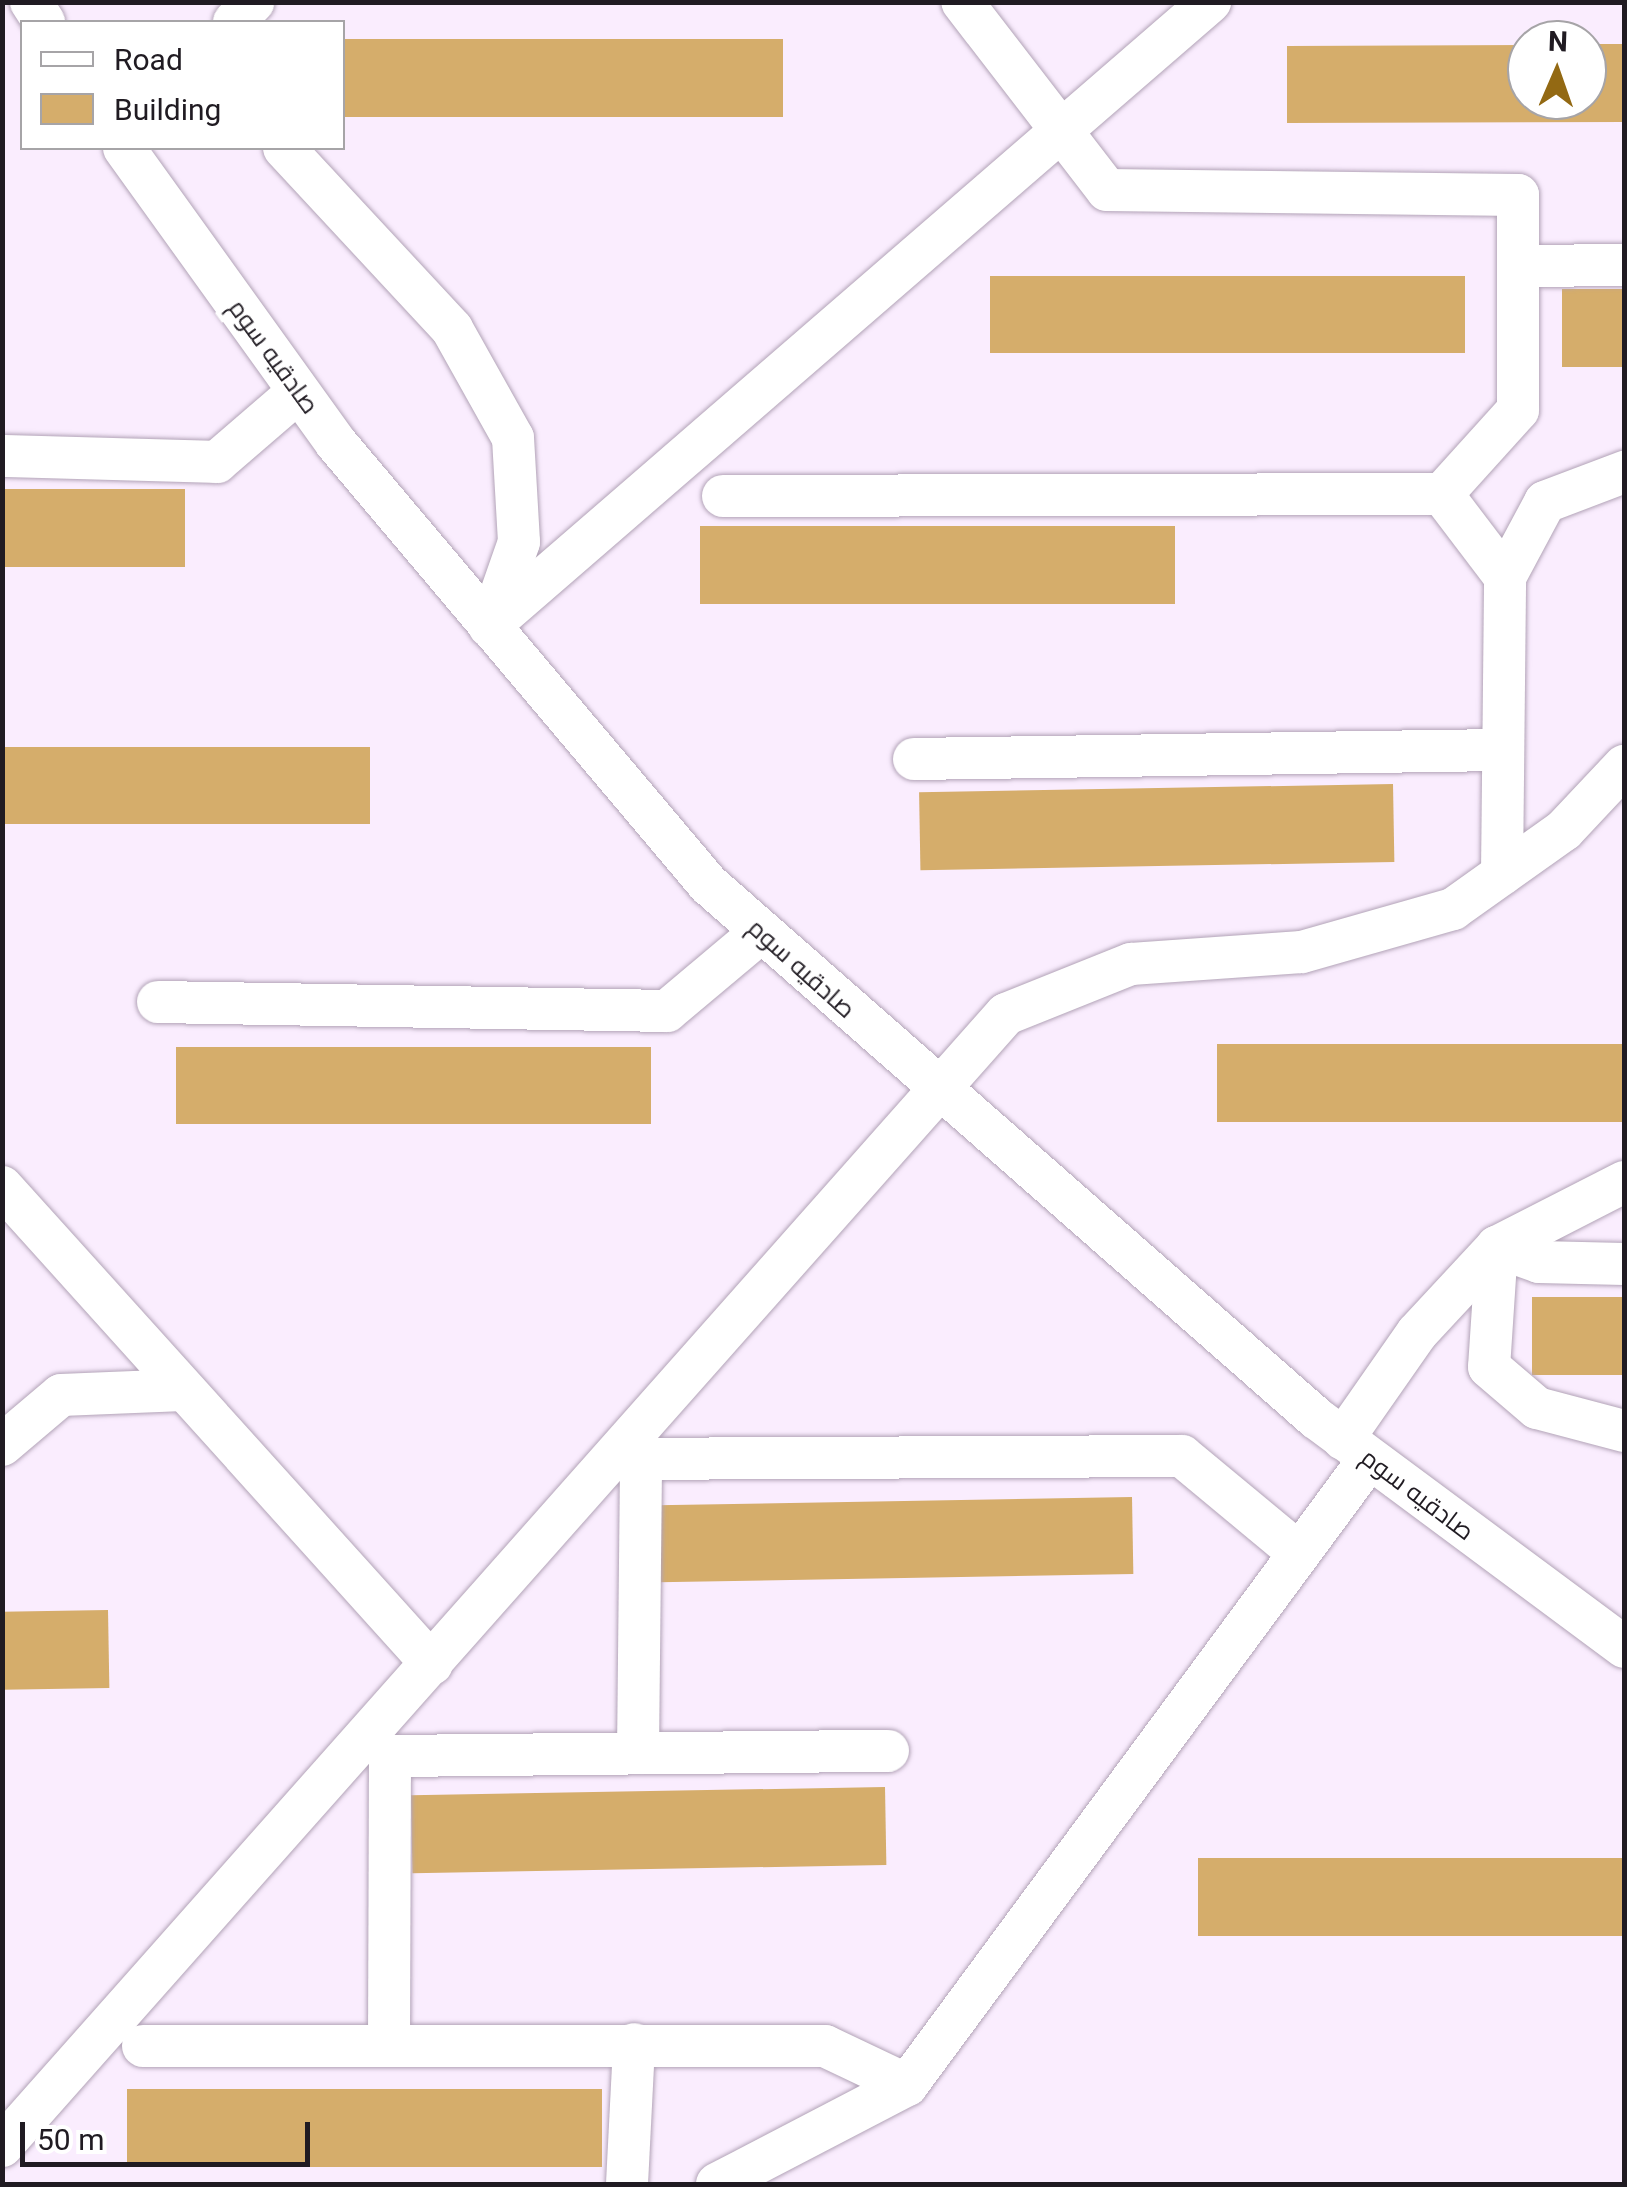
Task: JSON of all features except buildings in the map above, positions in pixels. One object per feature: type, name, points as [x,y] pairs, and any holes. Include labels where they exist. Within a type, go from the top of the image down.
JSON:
[{"type":"street","points":[[723,496],[1442,494],[1518,410],[1518,196],[1107,190],[962,2]]},
{"type":"street","points":[[490,626],[1210,2]]},
{"type":"street","name":"صادقیه سوم","points":[[125,150],[298,392],[708,884],[940,1094],[1356,1449],[1624,1646]]},
{"type":"street","points":[[286,150],[452,328],[513,438],[519,542],[490,626]]},
{"type":"street","points":[[1518,266],[1624,265]]},
{"type":"street","points":[[2,456],[217,462],[298,392]]},
{"type":"street","points":[[1502,874],[1506,578],[1545,502],[1624,472]]},
{"type":"street","points":[[1442,494],[1506,578]]},
{"type":"street","points":[[914,759],[1504,750]]},
{"type":"street","points":[[2,2146],[432,1664],[628,1459],[1006,1014],[1130,964],[1302,952],[1453,909],[1616,794]]},
{"type":"street","points":[[158,1002],[667,1011],[760,932]]},
{"type":"street","points":[[717,2184],[907,2085],[1299,1553],[1417,1333],[1497,1247],[1624,1182]]},
{"type":"street","points":[[2,1187],[432,1664]]},
{"type":"street","points":[[1497,1247],[1540,1262],[1624,1264]]},
{"type":"street","points":[[1497,1247],[1489,1367],[1536,1408],[1624,1431]]},
{"type":"street","points":[[2,1445],[61,1394],[183,1390]]},
{"type":"street","points":[[628,1459],[1182,1456],[1299,1553]]},
{"type":"street","points":[[628,1459],[638,1753]]},
{"type":"street","points":[[389,2043],[390,1756],[888,1752]]},
{"type":"street","points":[[143,2046],[389,2043],[825,2046],[907,2085]]},
{"type":"street","points":[[627,2184],[634,2044]]}]
